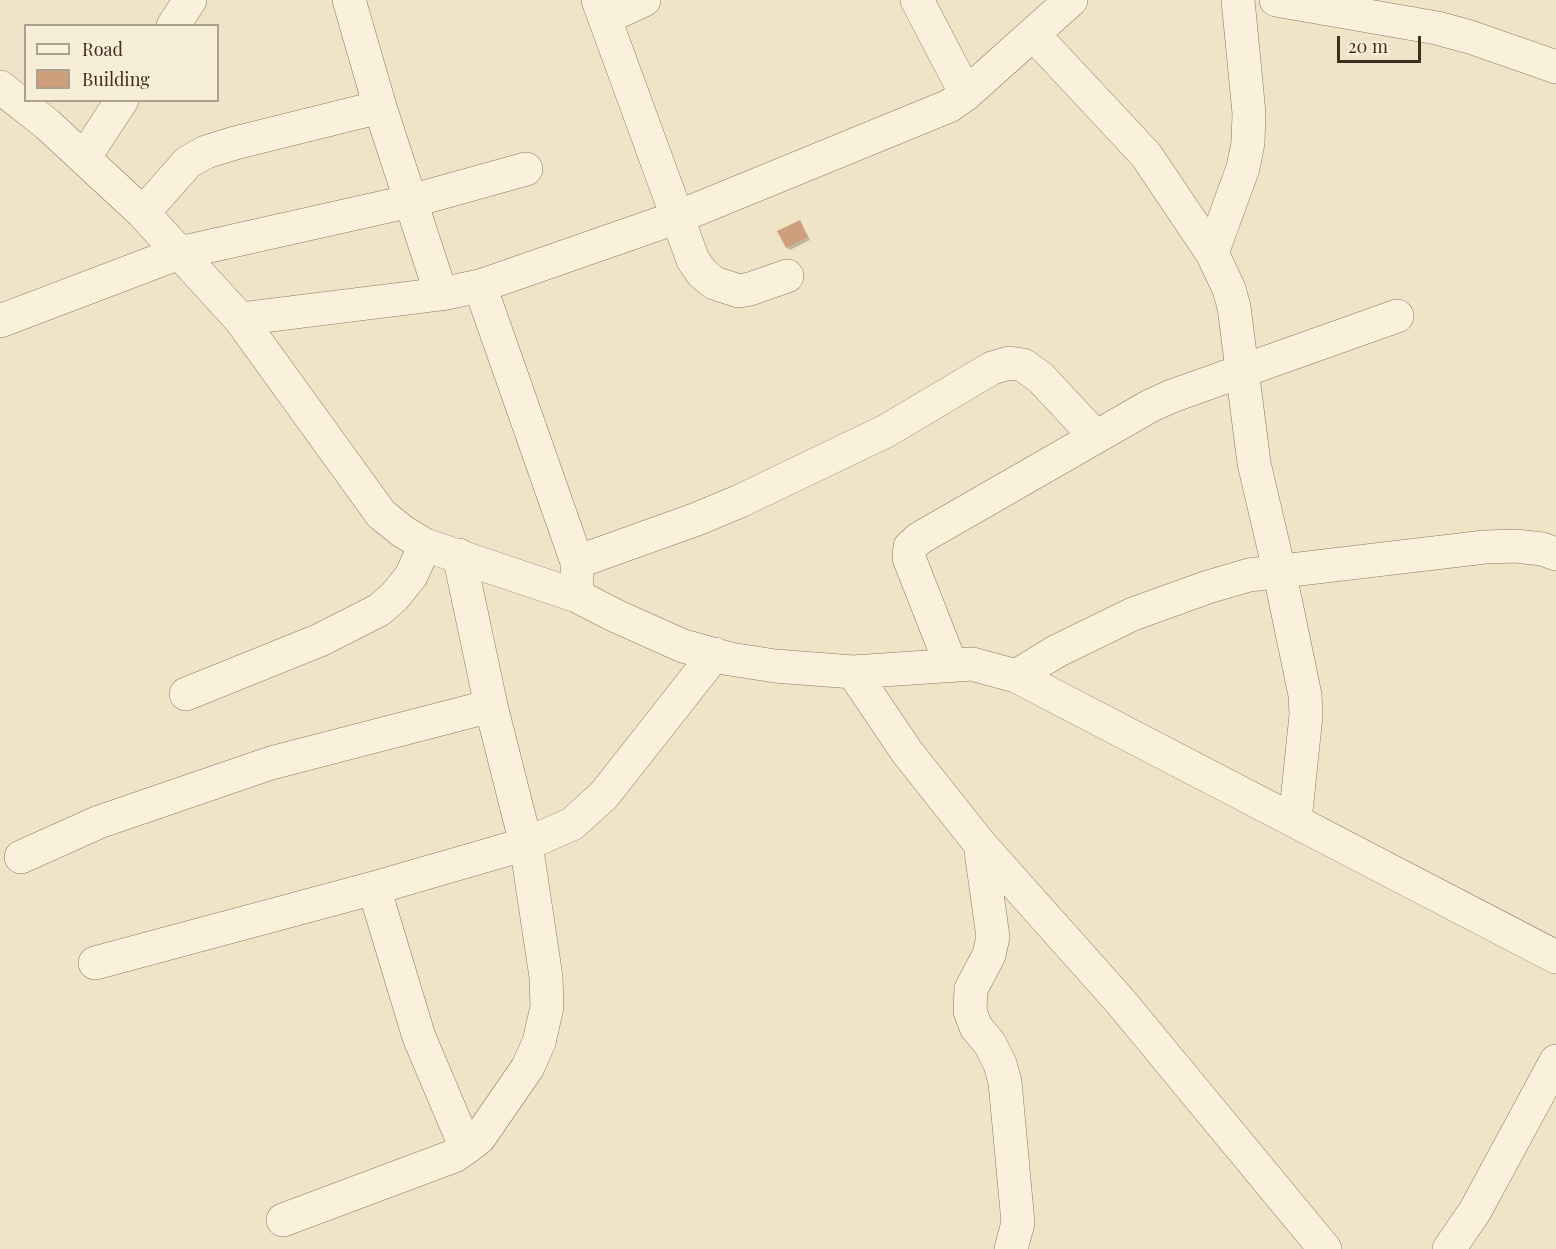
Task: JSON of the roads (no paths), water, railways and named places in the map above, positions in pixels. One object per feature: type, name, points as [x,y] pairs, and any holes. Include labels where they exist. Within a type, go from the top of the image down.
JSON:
[{"type":"street","points":[[174,24],[190,0]]},
{"type":"street","points":[[350,0],[380,107],[441,294]]},
{"type":"street","points":[[644,0],[602,9],[693,260],[702,273],[714,283],[739,291],[750,290],[787,276]]},
{"type":"street","points":[[917,0],[966,94]]},
{"type":"street","points":[[240,319],[441,294],[480,286],[678,218],[949,106],[1034,35],[1071,0]]},
{"type":"street","points":[[1212,253],[1243,168],[1248,143],[1249,113],[1238,0]]},
{"type":"street","points":[[1276,0],[1437,28],[1556,67]]},
{"type":"street","points":[[1034,35],[1146,154],[1212,253],[1229,289],[1234,307],[1254,463],[1280,570],[1305,695],[1306,715],[1294,821]]},
{"type":"street","points":[[0,87],[47,124],[143,213],[240,319],[381,514],[402,531],[425,545],[577,596],[683,646],[715,654],[775,666],[854,672],[972,664],[1016,676],[1556,957]]},
{"type":"street","points":[[84,158],[121,102]]},
{"type":"street","points":[[143,213],[188,162],[206,152],[380,107]]},
{"type":"street","points":[[0,321],[179,253],[411,201],[526,169]]},
{"type":"street","points":[[480,286],[577,562],[577,596]]},
{"type":"street","points":[[951,665],[909,558],[910,546],[920,538],[1172,396],[1397,316]]},
{"type":"street","points":[[577,562],[740,501],[886,431],[992,368],[1009,363],[1023,365],[1041,378],[1096,437]]},
{"type":"street","points":[[186,694],[320,640],[379,610],[395,596],[411,576],[425,545]]},
{"type":"street","points":[[1016,676],[1057,651],[1133,614],[1208,586],[1249,575],[1485,547],[1516,546],[1542,549],[1556,554]]},
{"type":"street","points":[[283,1220],[454,1156],[466,1148],[479,1138],[528,1067],[539,1042],[546,1007],[546,977],[526,844],[491,706],[459,555]]},
{"type":"street","points":[[95,963],[374,888],[526,844],[572,824],[604,795],[715,654]]},
{"type":"street","points":[[854,672],[907,752],[980,844],[1119,1001],[1325,1249]]},
{"type":"street","points":[[21,857],[99,822],[272,763],[491,706]]},
{"type":"street","points":[[980,844],[993,937],[989,955],[971,989],[970,1011],[976,1027],[990,1044],[1000,1064],[1005,1082],[1018,1223],[1011,1249]]},
{"type":"street","points":[[374,888],[422,1045],[466,1148]]},
{"type":"street","points":[[1449,1249],[1475,1211],[1556,1061]]}]
